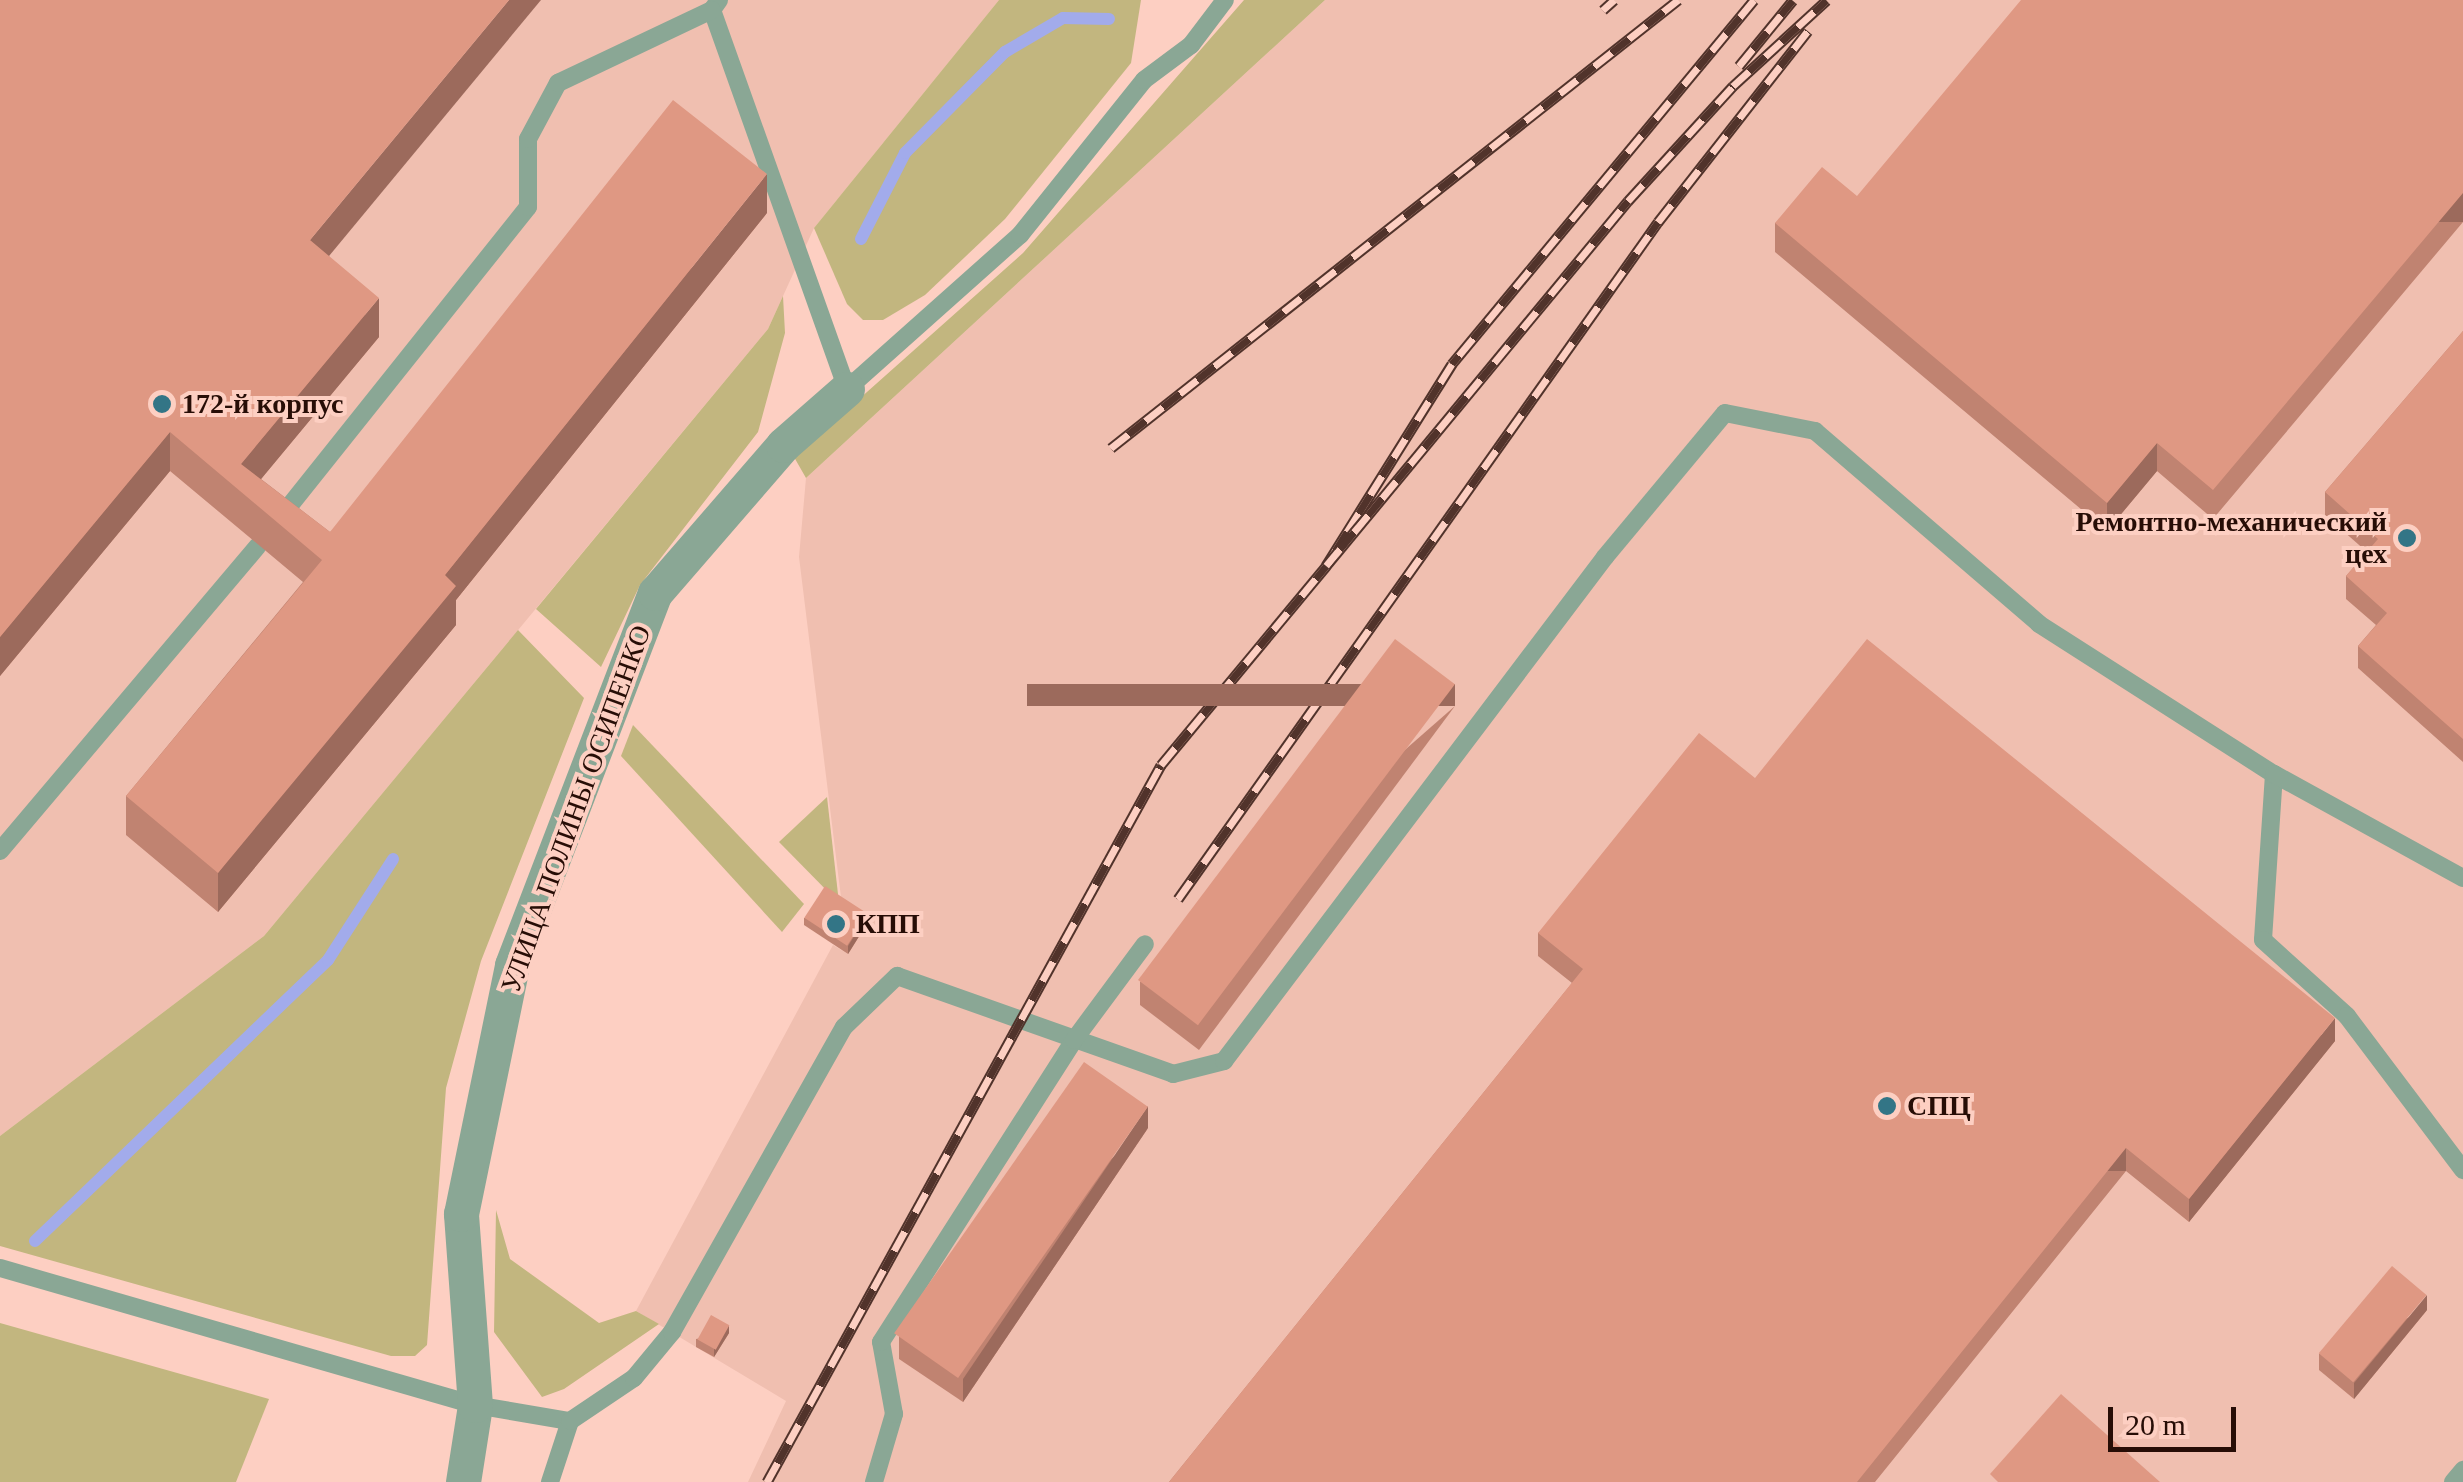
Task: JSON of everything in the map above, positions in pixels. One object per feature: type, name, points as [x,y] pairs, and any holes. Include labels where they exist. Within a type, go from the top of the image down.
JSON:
[{"type":"street","name":"УЛИЦА ПОЛИНЫ ОСИПЕНКО","points":[[463,1482],[474,1405],[461,1214],[512,966],[655,592],[783,445],[847,389]]},
{"type":"lane","points":[[272,528],[528,207],[528,139],[558,83],[715,5],[847,389],[1020,235],[1144,80],[1191,45],[1225,0]]},
{"type":"lane","points":[[550,1482],[570,1422],[634,1378],[672,1332],[844,1027],[897,976],[1173,1074],[1224,1061],[1604,557],[1725,413],[1815,431],[2039,624],[2274,774],[2463,878]]},
{"type":"lane","points":[[0,851],[258,546]]},
{"type":"lane","points":[[2274,774],[2263,940],[2347,1016],[2463,1170]]},
{"type":"lane","points":[[874,1482],[894,1414],[880,1342],[1074,1040],[1145,944]]},
{"type":"lane","points":[[0,1268],[474,1405],[570,1422]]},
{"type":"lane","points":[[2453,1482],[2463,1470]]},
{"type":"shaded area","points":[[0,0],[999,0],[814,228],[768,329],[264,936],[0,1136]]},
{"type":"shaded area","points":[[999,0],[1141,0],[1131,63],[1005,219],[925,295],[883,320],[863,320],[847,304],[814,228]]},
{"type":"shaded area","points":[[1244,0],[1325,0],[806,478],[794,457],[1023,253]]},
{"type":"shaded area","points":[[1325,0],[2463,0],[2463,1482],[748,1482],[786,1401],[636,1311],[833,945],[848,954],[799,557],[806,478]]},
{"type":"shaded area","points":[[783,296],[785,333],[758,432],[640,585],[601,667],[536,609],[768,329]]},
{"type":"shaded area","points":[[518,630],[584,698],[481,961],[446,1088],[427,1345],[415,1356],[391,1356],[0,1246],[0,1136],[264,936]]},
{"type":"shaded area","points":[[633,725],[804,904],[782,932],[621,756]]},
{"type":"shaded area","points":[[827,797],[839,903],[779,842]]},
{"type":"shaded area","points":[[496,1210],[510,1259],[599,1323],[636,1311],[659,1324],[564,1389],[542,1397],[494,1332]]},
{"type":"shaded area","points":[[0,1323],[269,1399],[236,1482],[0,1482]]},
{"type":"building","name":"172-й корпус","points":[[0,0],[509,0],[310,240],[379,298],[241,464],[330,532],[673,100],[767,174],[445,575],[456,586],[218,873],[126,796],[322,560],[170,432],[0,637]]},
{"type":"building","points":[[2021,0],[2463,0],[2463,193],[2213,490],[2157,443],[2107,503],[1775,223],[1822,167],[1857,196]]},
{"type":"building","name":"Ремонтно-механический цех","points":[[2463,331],[2463,739],[2358,646],[2387,613],[2346,576],[2378,539],[2325,492]]},
{"type":"building","points":[[1395,639],[1455,684],[1198,1025],[1138,980]]},
{"type":"building","name":"СПЦ","points":[[1867,639],[2335,1018],[2189,1199],[2126,1148],[1857,1482],[1169,1482],[1583,969],[1538,933],[1699,733],[1755,778]]},
{"type":"building","name":"КПП","points":[[825,886],[868,914],[847,946],[804,918]]},
{"type":"building","points":[[1084,1062],[1148,1107],[958,1378],[894,1333]]},
{"type":"building","points":[[2392,1266],[2426,1295],[2353,1382],[2319,1353]]},
{"type":"building","points":[[711,1315],[729,1325],[716,1350],[697,1339]]},
{"type":"building","points":[[2061,1394],[2160,1482],[1998,1482],[1990,1474]]},
{"type":"waterway","points":[[861,239],[905,153],[1005,52],[1063,18],[1109,19]]},
{"type":"waterway","points":[[35,1241],[328,960],[393,859]]},
{"type":"railway","points":[[1603,10],[1614,0]]},
{"type":"railway","points":[[1111,448],[1678,0]]},
{"type":"railway","points":[[1754,0],[1452,364],[1326,566],[1628,201],[1733,86],[1827,0]]},
{"type":"railway","points":[[1739,66],[1793,0]]},
{"type":"railway","points":[[1178,899],[1658,222],[1808,31]]},
{"type":"railway","points":[[767,1482],[1161,765],[1326,566]]},
{"type":"place","name":"172-й корпус","points":[[162,404]]},
{"type":"place","name":"Ремонтно-механический цех","points":[[2407,538]]},
{"type":"place","name":"КПП","points":[[836,924]]},
{"type":"place","name":"СПЦ","points":[[1887,1106]]}]
